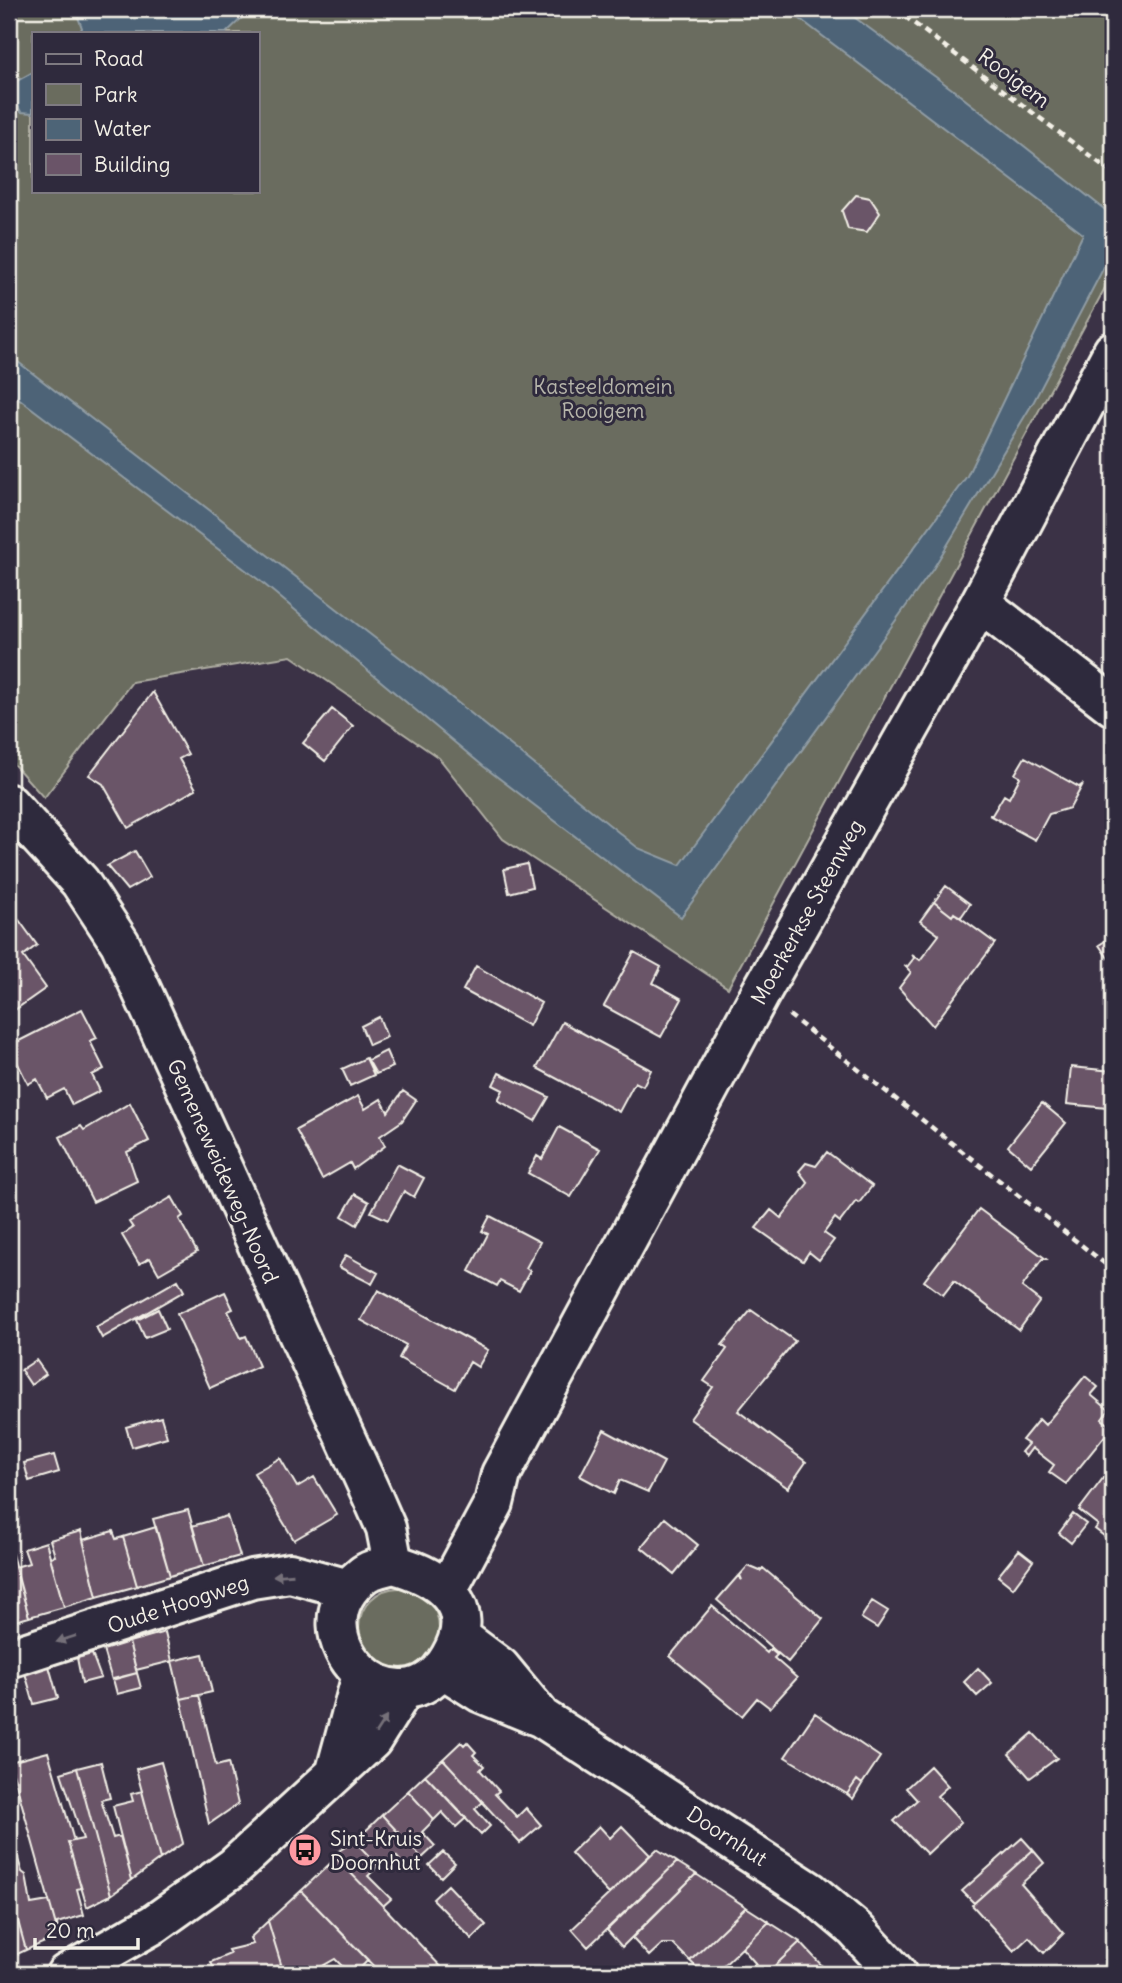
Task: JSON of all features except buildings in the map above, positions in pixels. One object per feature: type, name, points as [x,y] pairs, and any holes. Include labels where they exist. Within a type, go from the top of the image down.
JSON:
[{"type":"street","name":"Moerkerkse Steenweg","points":[[420,1574],[452,1581],[494,1503],[501,1474],[760,994],[980,603],[1113,351]]},
{"type":"street","points":[[980,603],[1113,706]]},
{"type":"street","name":"Gemeneweideweg-Noord","points":[[9,804],[80,882],[120,943],[386,1528],[420,1574]]},
{"type":"street","name":"Oude Hoogweg","points":[[9,1658],[252,1579],[290,1573],[349,1589]]},
{"type":"street","points":[[365,1573],[420,1574],[459,1616],[451,1653],[422,1685],[404,1689],[380,1686],[362,1675],[344,1654],[338,1622],[349,1589],[365,1573]]},
{"type":"street","name":"Doornhut","points":[[451,1653],[500,1667],[542,1718],[811,1892],[855,1929],[897,1974]]},
{"type":"street","points":[[336,1771],[362,1675]]},
{"type":"street","points":[[66,1974],[154,1924],[234,1867],[372,1740],[404,1689]]},
{"type":"path","name":"Rooigem","points":[[895,9],[1113,173]]},
{"type":"path","points":[[786,1012],[1113,1270]]},
{"type":"green space","name":"Kasteeldomein Rooigem","points":[[9,9],[1113,9],[1113,273],[728,988],[503,839],[439,758],[291,656],[132,682],[44,798],[9,759]]},
{"type":"green space","points":[[399,1588],[414,1591],[427,1600],[436,1613],[439,1628],[436,1643],[427,1656],[414,1665],[399,1668],[384,1665],[371,1656],[362,1643],[359,1628],[362,1613],[371,1600],[384,1591]]},
{"type":"water","points":[[75,9],[247,9],[246,14],[227,32],[80,32],[82,28]]},
{"type":"water","points":[[787,9],[843,9],[952,89],[1113,216],[1113,250],[1034,401],[933,569],[681,917],[483,766],[259,580],[9,391],[9,355],[442,690],[638,848],[680,865],[967,476],[1083,234]]},
{"type":"water","points":[[32,73],[32,113],[21,112],[13,97],[13,83]]},
{"type":"place","name":"Sint-Kruis Doornhut","points":[[305,1850]]}]
